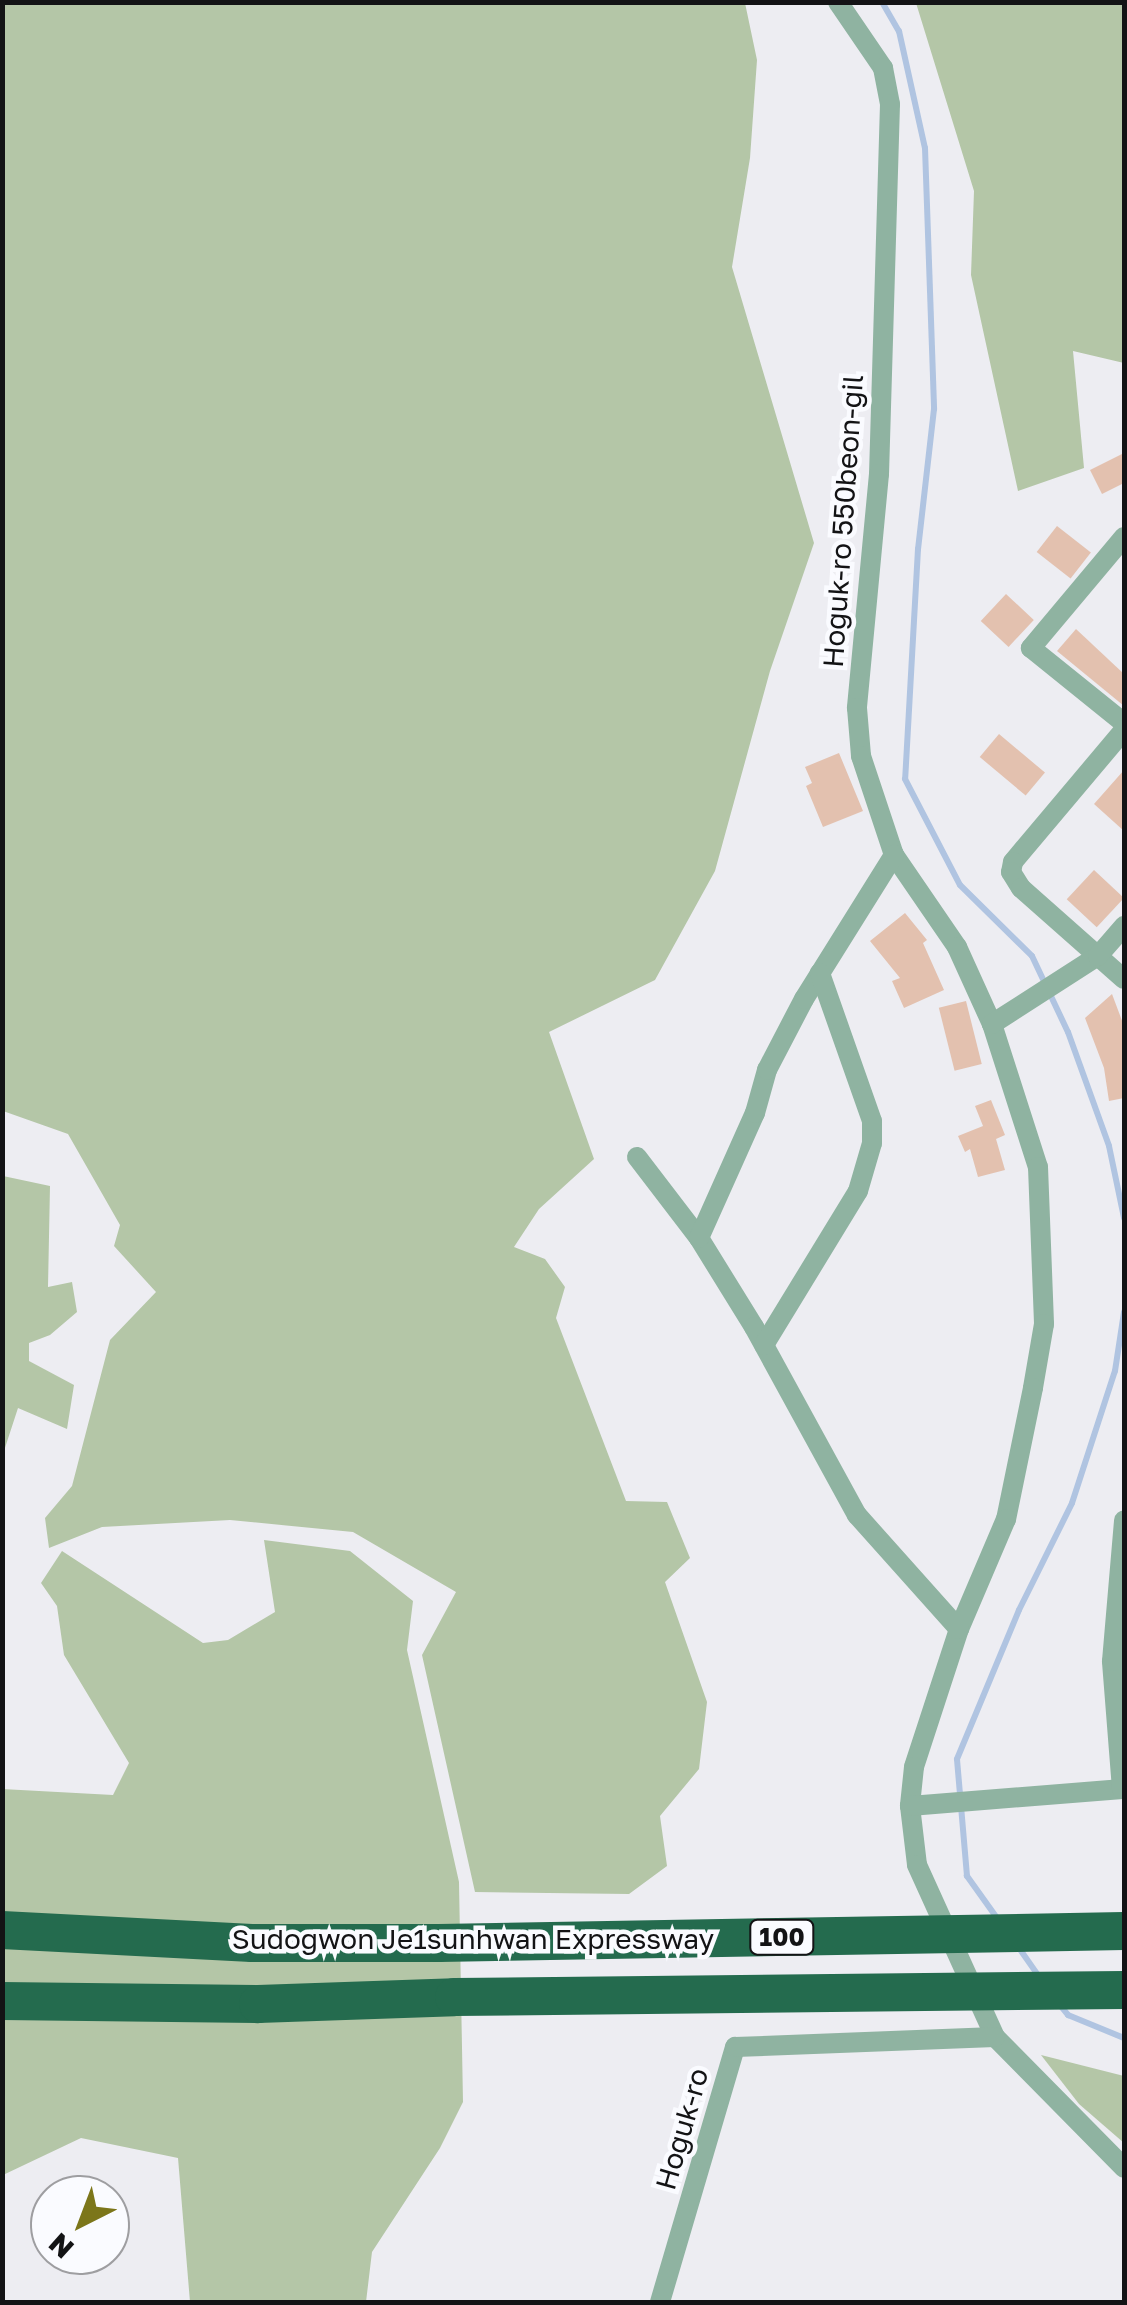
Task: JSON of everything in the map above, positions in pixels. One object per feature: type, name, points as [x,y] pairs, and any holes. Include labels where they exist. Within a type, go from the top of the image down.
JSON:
[{"type":"highway","name":"Sudogwon Je1sunhwan Expressway","points":[[2,1930],[252,1943],[1124,1931]]},
{"type":"highway","name":"Sudogwon Je1sunhwan Expressway","points":[[2,2001],[258,2004],[454,1997],[1124,1990]]},
{"type":"street","name":"Hoguk-ro 550beon-gil","points":[[838,2],[883,68],[890,104],[879,474],[857,708],[866,782],[894,855],[1001,1020],[1038,1166],[1044,1324],[1006,1519],[959,1630],[914,1767],[910,1806],[917,1865],[995,2036],[1124,2168]]},
{"type":"street","points":[[1120,549],[1032,648],[1124,727],[1011,869],[1021,888],[1090,961],[1124,979]]},
{"type":"street","points":[[699,1238],[755,1113],[767,1070],[820,973],[894,855]]},
{"type":"street","points":[[1001,1020],[1090,961],[1124,926]]},
{"type":"street","points":[[764,1345],[858,1191],[872,1144],[872,1120],[820,973]]},
{"type":"street","points":[[638,1157],[699,1238],[764,1345],[857,1515],[959,1630]]},
{"type":"street","points":[[910,1806],[1122,1789],[1112,1662],[1124,1521]]},
{"type":"street","name":"Hoguk-ro","points":[[660,2302],[735,2047],[995,2036]]},
{"type":"green space","points":[[3,2],[745,3],[757,60],[750,158],[732,267],[814,543],[770,671],[715,871],[655,980],[549,1032],[594,1159],[539,1209],[514,1247],[545,1259],[565,1287],[556,1318],[626,1501],[667,1502],[690,1558],[665,1582],[707,1702],[699,1769],[660,1816],[667,1866],[629,1894],[475,1892],[422,1655],[456,1592],[353,1532],[230,1520],[102,1527],[49,1548],[45,1518],[72,1486],[110,1340],[156,1292],[114,1246],[120,1225],[68,1134],[3,1111]]},
{"type":"green space","points":[[916,3],[1124,3],[1124,363],[1073,351],[1084,468],[1018,491],[971,275],[974,191]]},
{"type":"green space","points":[[3,1176],[50,1186],[48,1287],[72,1282],[77,1312],[50,1335],[29,1343],[29,1361],[74,1385],[67,1429],[18,1408],[3,1454]]},
{"type":"green space","points":[[264,1540],[350,1551],[413,1601],[407,1650],[459,1882],[463,2102],[440,2148],[372,2252],[366,2302],[190,2302],[178,2158],[81,2138],[3,2175],[2,1789],[113,1795],[129,1763],[64,1655],[57,1606],[41,1583],[62,1551],[203,1643],[228,1640],[275,1612]]},
{"type":"green space","points":[[1041,2055],[1124,2076],[1124,2143],[1079,2104]]},
{"type":"building","points":[[1124,453],[1124,483],[1102,494],[1090,470]]},
{"type":"building","points":[[1057,526],[1091,552],[1071,578],[1037,552]]},
{"type":"building","points":[[1006,594],[1034,620],[1009,647],[981,621]]},
{"type":"building","points":[[1076,629],[1124,674],[1124,706],[1057,651]]},
{"type":"building","points":[[999,734],[1045,773],[1026,796],[980,757]]},
{"type":"building","points":[[839,753],[863,811],[823,827],[806,786],[812,783],[805,767]]},
{"type":"building","points":[[1124,770],[1124,831],[1094,804]]},
{"type":"building","points":[[1094,870],[1124,898],[1097,927],[1067,899]]},
{"type":"building","points":[[905,913],[927,940],[923,943],[944,990],[904,1008],[892,981],[900,978],[870,941]]},
{"type":"building","points":[[1112,994],[1124,1026],[1124,1098],[1109,1101],[1104,1068],[1085,1018]]},
{"type":"building","points":[[966,1001],[982,1064],[955,1071],[939,1008]]},
{"type":"building","points":[[991,1100],[1005,1135],[996,1139],[1005,1170],[978,1177],[970,1149],[965,1152],[958,1136],[983,1126],[975,1106]]},
{"type":"waterway","points":[[882,2],[899,31],[925,148],[934,409],[918,549],[905,779],[960,885],[1032,956],[1068,1032],[1109,1146],[1124,1218]]},
{"type":"waterway","points":[[997,1918],[967,1876],[957,1759],[1019,1610],[1072,1503],[1115,1371],[1124,1312]]},
{"type":"waterway","points":[[1019,1948],[1041,1979]]},
{"type":"waterway","points":[[1060,2005],[1068,2015],[1124,2038]]}]
